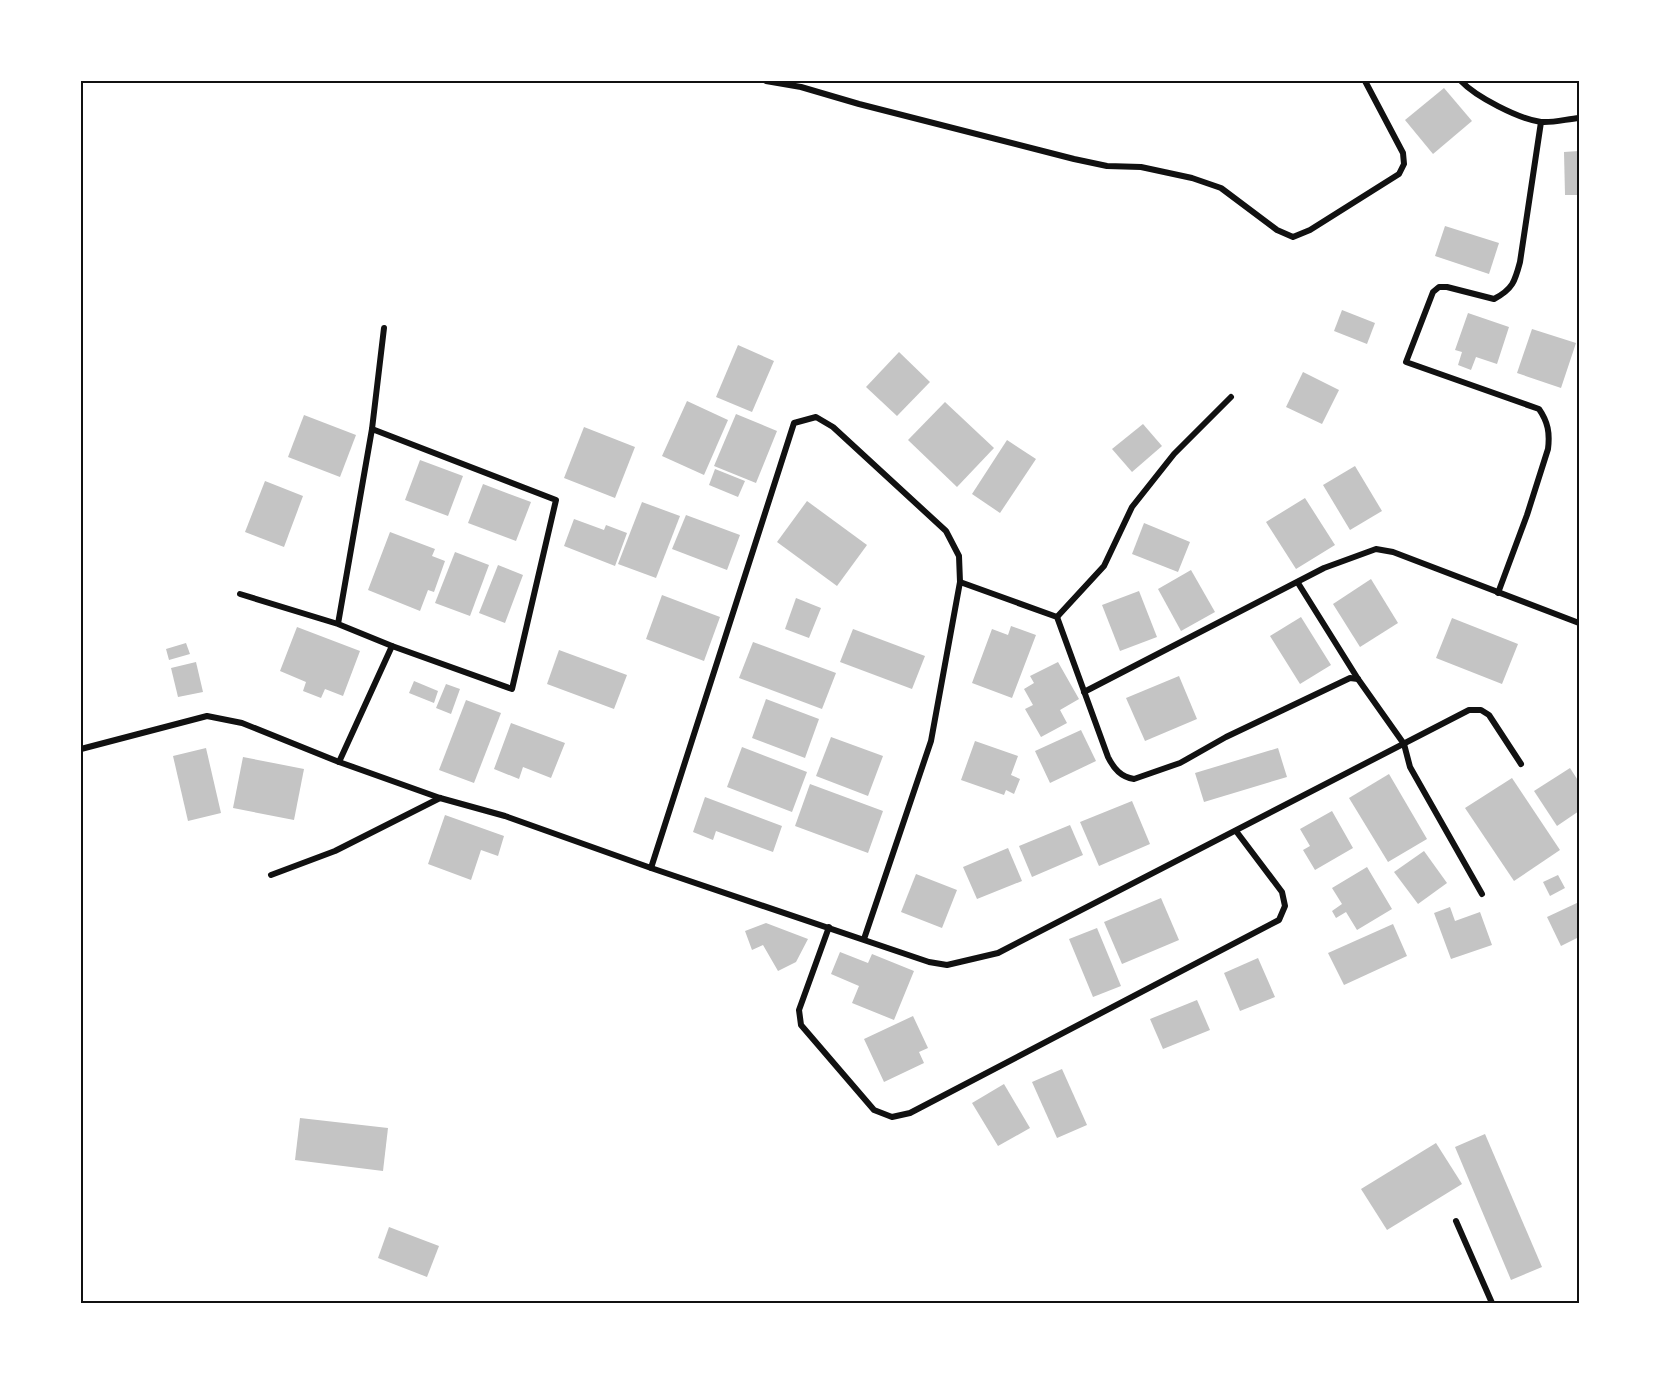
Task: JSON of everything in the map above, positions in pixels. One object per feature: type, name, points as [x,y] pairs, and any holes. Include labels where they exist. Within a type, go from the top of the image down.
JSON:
[{"type":"street","points":[[766,81],[801,87],[1074,159],[1107,166],[1141,167],[1192,178],[1221,188],[1277,230],[1293,237],[1310,230],[1399,174],[1403,169],[1403,153],[1365,81]]},
{"type":"street","points":[[1461,81],[1468,88],[1503,109],[1541,122],[1579,118]]},
{"type":"street","points":[[1498,593],[1527,515],[1548,449],[1550,438],[1547,421],[1539,409],[1406,362],[1433,292],[1439,287],[1494,299],[1504,294],[1515,282],[1541,122]]},
{"type":"street","points":[[338,624],[372,429],[384,328]]},
{"type":"street","points":[[1057,617],[1104,566],[1132,507],[1174,454],[1231,397]]},
{"type":"street","points":[[651,868],[794,423],[816,417],[833,427],[946,531],[959,556],[960,582],[931,741],[864,939]]},
{"type":"street","points":[[240,594],[338,624],[392,646],[512,688],[556,500],[372,429]]},
{"type":"street","points":[[1084,692],[1324,568],[1376,549],[1393,552],[1579,623]]},
{"type":"street","points":[[960,582],[1057,617]]},
{"type":"street","points":[[1298,583],[1358,679],[1404,744],[1410,767],[1482,894]]},
{"type":"street","points":[[1057,617],[1113,766],[1127,778],[1134,779],[1180,763],[1226,736],[1350,678],[1358,679]]},
{"type":"street","points":[[339,762],[392,646]]},
{"type":"street","points":[[81,749],[207,716],[242,723],[339,762],[440,798],[504,816],[929,962],[947,965],[998,953],[1469,710],[1481,710],[1489,715],[1521,764]]},
{"type":"street","points":[[272,875],[335,851],[440,798]]},
{"type":"street","points":[[829,927],[799,1010],[801,1024],[874,1110],[892,1117],[910,1113],[1279,920],[1284,911],[1285,902],[1282,892],[1236,831]]},
{"type":"street","points":[[1456,1221],[1492,1303]]},
{"type":"building","points":[[1444,88],[1472,121],[1433,154],[1405,120]]},
{"type":"building","points":[[1579,151],[1579,195],[1565,195],[1564,152]]},
{"type":"building","points":[[1445,226],[1499,243],[1489,274],[1435,256]]},
{"type":"building","points":[[1342,310],[1375,323],[1367,344],[1334,331]]},
{"type":"building","points":[[1468,313],[1509,327],[1497,364],[1476,357],[1471,370],[1458,365],[1462,352],[1455,350]]},
{"type":"building","points":[[1532,329],[1576,343],[1561,388],[1517,373]]},
{"type":"building","points":[[738,345],[774,361],[752,412],[716,397]]},
{"type":"building","points":[[899,352],[930,382],[897,416],[866,387]]},
{"type":"building","points":[[1303,372],[1339,390],[1322,424],[1286,407]]},
{"type":"building","points":[[687,401],[728,420],[704,475],[662,456]]},
{"type":"building","points":[[945,402],[994,448],[957,487],[908,440]]},
{"type":"building","points":[[736,414],[777,431],[756,483],[714,466]]},
{"type":"building","points":[[304,415],[356,435],[340,477],[288,457]]},
{"type":"building","points":[[1143,424],[1162,446],[1132,472],[1112,449]]},
{"type":"building","points":[[584,427],[635,447],[615,498],[564,478]]},
{"type":"building","points":[[1007,440],[1036,459],[1000,513],[972,494]]},
{"type":"building","points":[[420,460],[463,476],[448,516],[405,500]]},
{"type":"building","points":[[1355,466],[1382,511],[1350,530],[1323,485]]},
{"type":"building","points":[[715,469],[745,481],[738,497],[709,485]]},
{"type":"building","points":[[265,481],[303,496],[284,547],[245,532]]},
{"type":"building","points":[[483,484],[531,502],[516,541],[468,523]]},
{"type":"building","points":[[1305,498],[1335,545],[1296,569],[1266,522]]},
{"type":"building","points":[[807,501],[867,545],[837,586],[777,542]]},
{"type":"building","points":[[642,502],[680,516],[656,578],[618,564]]},
{"type":"building","points":[[686,515],[740,535],[727,570],[672,549]]},
{"type":"building","points":[[574,519],[604,530],[606,525],[627,533],[615,566],[564,546]]},
{"type":"building","points":[[1144,523],[1190,542],[1178,572],[1132,554]]},
{"type":"building","points":[[390,532],[435,549],[432,556],[445,561],[434,592],[428,590],[420,611],[368,590]]},
{"type":"building","points":[[455,552],[489,565],[470,616],[435,603]]},
{"type":"building","points":[[498,565],[523,575],[505,623],[479,613]]},
{"type":"building","points":[[1191,570],[1215,612],[1181,631],[1158,589]]},
{"type":"building","points":[[1371,579],[1398,623],[1360,647],[1333,604]]},
{"type":"building","points":[[1139,591],[1157,637],[1120,651],[1102,605]]},
{"type":"building","points":[[662,595],[720,617],[704,661],[646,639]]},
{"type":"building","points":[[796,598],[821,608],[809,638],[785,629]]},
{"type":"building","points":[[1301,617],[1331,665],[1300,684],[1270,636]]},
{"type":"building","points":[[1452,618],[1518,644],[1502,684],[1436,658]]},
{"type":"building","points":[[1011,626],[1036,635],[1012,698],[972,683],[992,629],[1008,635]]},
{"type":"building","points":[[297,627],[360,651],[343,696],[325,689],[321,698],[303,691],[306,682],[280,671]]},
{"type":"building","points":[[853,629],[925,656],[912,689],[840,662]]},
{"type":"building","points":[[753,642],[836,673],[822,709],[739,678]]},
{"type":"building","points":[[186,643],[190,654],[169,660],[166,649]]},
{"type":"building","points":[[559,650],[627,675],[614,709],[547,684]]},
{"type":"building","points":[[196,662],[203,692],[178,697],[171,668]]},
{"type":"building","points":[[1058,662],[1079,699],[1060,710],[1067,723],[1041,737],[1025,709],[1033,705],[1024,689],[1034,683],[1030,676]]},
{"type":"building","points":[[1179,676],[1197,719],[1145,741],[1126,698]]},
{"type":"building","points":[[414,681],[438,691],[434,703],[409,693]]},
{"type":"building","points":[[446,684],[460,689],[451,714],[436,708]]},
{"type":"building","points":[[766,699],[819,719],[805,758],[752,738]]},
{"type":"building","points":[[466,700],[501,713],[474,783],[439,770]]},
{"type":"building","points":[[511,723],[565,743],[551,778],[523,767],[519,779],[494,769]]},
{"type":"building","points":[[1081,730],[1096,761],[1050,783],[1035,751]]},
{"type":"building","points":[[831,737],[883,756],[868,796],[816,776]]},
{"type":"building","points":[[975,741],[1018,756],[1011,775],[1020,779],[1014,794],[1006,790],[1004,795],[961,780]]},
{"type":"building","points":[[742,747],[807,772],[792,812],[727,787]]},
{"type":"building","points":[[206,748],[221,813],[188,821],[173,756]]},
{"type":"building","points":[[1278,748],[1287,777],[1204,802],[1195,773]]},
{"type":"building","points":[[243,757],[304,769],[294,820],[233,808]]},
{"type":"building","points":[[1570,768],[1579,782],[1579,811],[1557,826],[1534,791]]},
{"type":"building","points":[[1389,774],[1427,839],[1388,862],[1349,798]]},
{"type":"building","points":[[1512,778],[1560,850],[1514,881],[1465,808]]},
{"type":"building","points":[[810,784],[883,811],[868,853],[795,826]]},
{"type":"building","points":[[705,797],[782,826],[773,852],[716,831],[713,840],[693,832]]},
{"type":"building","points":[[1132,801],[1150,844],[1099,866],[1080,822]]},
{"type":"building","points":[[1332,811],[1353,848],[1315,870],[1303,850],[1310,846],[1300,829]]},
{"type":"building","points":[[445,815],[504,836],[498,856],[481,850],[471,880],[428,864]]},
{"type":"building","points":[[1070,825],[1083,855],[1032,877],[1019,846]]},
{"type":"building","points":[[1008,848],[1022,881],[977,899],[963,867]]},
{"type":"building","points":[[1424,851],[1447,883],[1418,904],[1394,872]]},
{"type":"building","points":[[1367,867],[1392,909],[1357,930],[1346,912],[1336,918],[1332,911],[1342,904],[1332,888]]},
{"type":"building","points":[[916,874],[957,890],[942,928],[901,912]]},
{"type":"building","points":[[1558,875],[1565,888],[1550,896],[1543,882]]},
{"type":"building","points":[[1161,898],[1179,940],[1122,964],[1104,922]]},
{"type":"building","points":[[1579,902],[1579,937],[1561,946],[1547,917]]},
{"type":"building","points":[[1450,907],[1455,921],[1480,912],[1492,945],[1451,959],[1434,913]]},
{"type":"building","points":[[766,923],[808,939],[796,962],[778,971],[763,945],[752,950],[745,931]]},
{"type":"building","points":[[1393,924],[1407,956],[1344,985],[1328,953]]},
{"type":"building","points":[[1097,928],[1121,986],[1093,997],[1069,939]]},
{"type":"building","points":[[840,952],[868,963],[872,954],[914,971],[894,1020],[852,1003],[859,986],[831,974]]},
{"type":"building","points":[[1258,958],[1275,997],[1240,1011],[1224,973]]},
{"type":"building","points":[[1197,1000],[1210,1030],[1163,1049],[1150,1019]]},
{"type":"building","points":[[913,1016],[928,1048],[919,1052],[924,1063],[884,1082],[864,1039]]},
{"type":"building","points":[[1062,1069],[1087,1125],[1057,1138],[1032,1082]]},
{"type":"building","points":[[1004,1084],[1030,1128],[998,1146],[972,1103]]},
{"type":"building","points":[[300,1118],[388,1128],[383,1171],[295,1160]]},
{"type":"building","points":[[1485,1134],[1542,1267],[1511,1280],[1455,1147]]},
{"type":"building","points":[[1436,1143],[1462,1184],[1387,1230],[1361,1189]]},
{"type":"building","points":[[389,1227],[439,1246],[427,1277],[378,1258]]}]
